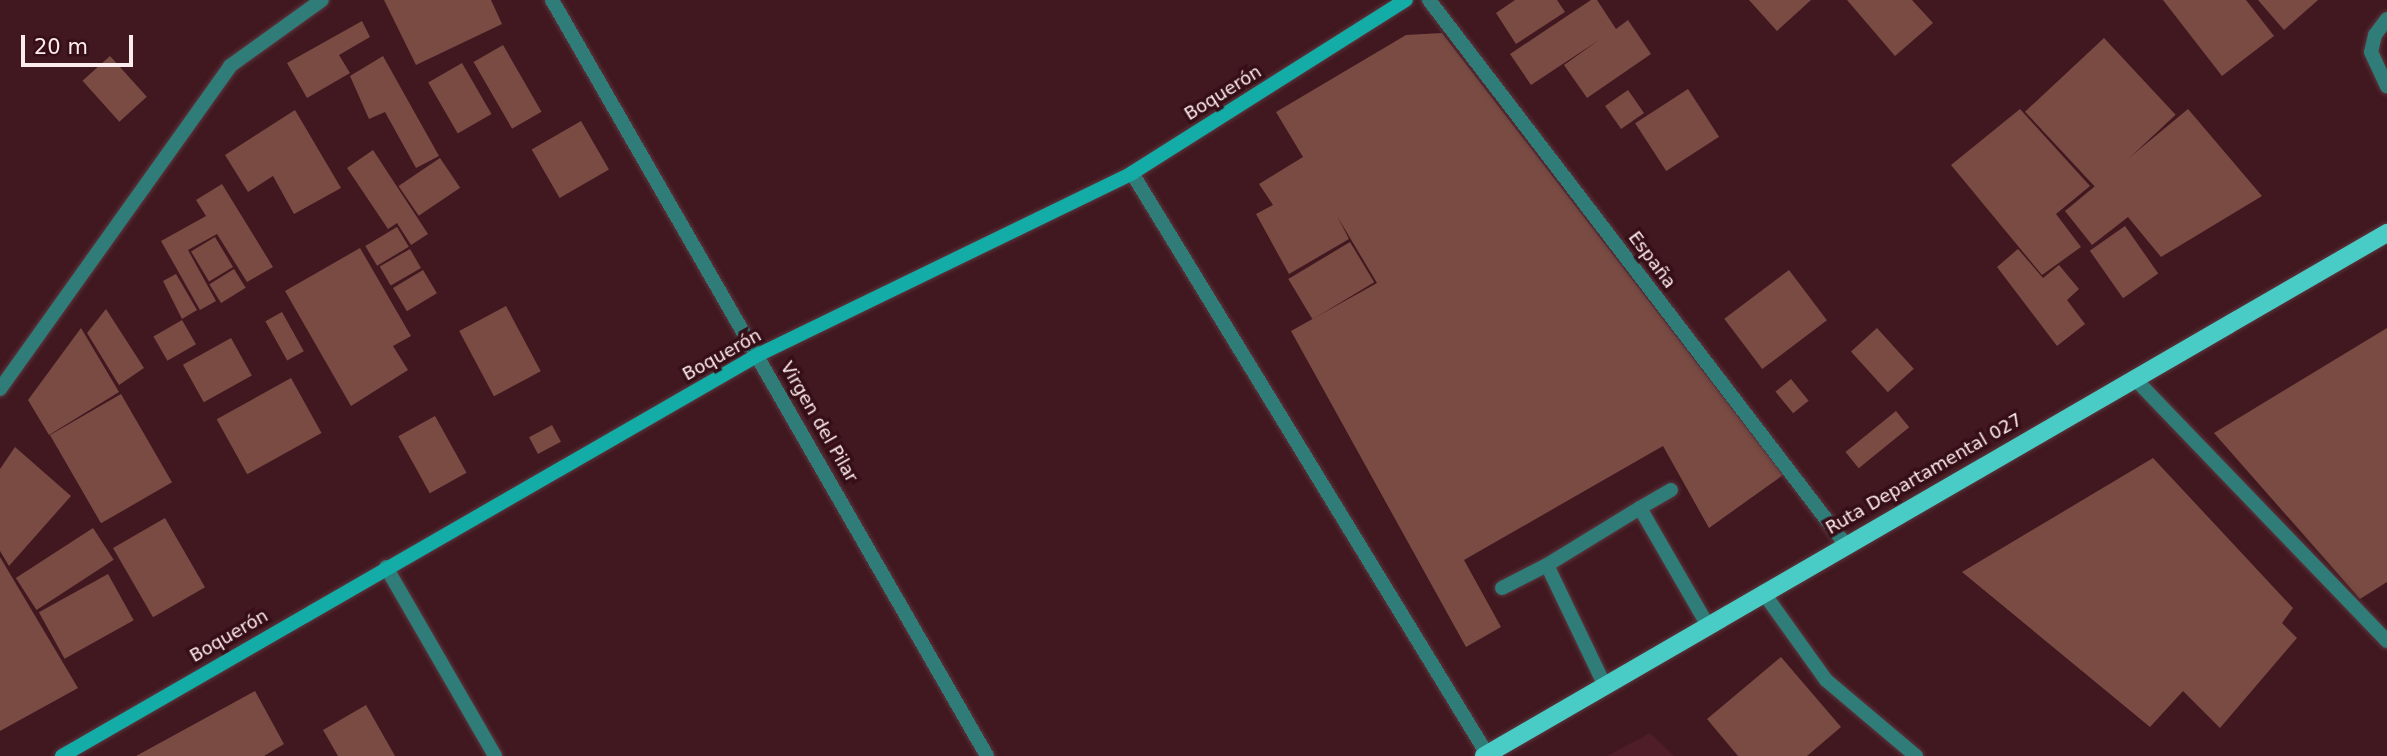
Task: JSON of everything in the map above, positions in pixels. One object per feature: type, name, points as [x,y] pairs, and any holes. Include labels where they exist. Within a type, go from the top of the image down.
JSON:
[{"type":"main road","name":"Ruta Departamental 027","points":[[1485,755],[1845,544],[2387,233]]},
{"type":"street","points":[[0,388],[230,66],[322,0]]},
{"type":"street","name":"Virgen del Pilar","points":[[552,0],[987,756]]},
{"type":"street","name":"Boquerón","points":[[62,756],[758,355],[1132,173],[1406,0]]},
{"type":"street","name":"España","points":[[1429,0],[1845,544]]},
{"type":"street","points":[[2387,19],[2375,35],[2371,52],[2387,87]]},
{"type":"street","points":[[1132,173],[1485,755]]},
{"type":"street","points":[[2134,378],[2387,641]]},
{"type":"street","points":[[1502,589],[1671,490]]},
{"type":"street","points":[[1640,508],[1708,626]]},
{"type":"street","points":[[1547,565],[1605,686]]},
{"type":"street","points":[[386,567],[495,756]]},
{"type":"street","points":[[1763,592],[1826,680],[1916,756]]},
{"type":"shaded area","points":[[1650,733],[1674,756],[1607,756]]},
{"type":"building","points":[[384,0],[491,0],[502,24],[416,65]]},
{"type":"building","points":[[1515,0],[1557,0],[1565,12],[1516,44],[1496,13]]},
{"type":"building","points":[[1591,0],[1597,0],[1616,29],[1628,20],[1651,54],[1587,98],[1564,65],[1599,40],[1531,85],[1510,54]]},
{"type":"building","points":[[1749,0],[1811,0],[1777,31]]},
{"type":"building","points":[[1847,0],[1912,0],[1933,23],[1895,56]]},
{"type":"building","points":[[2163,0],[2246,0],[2274,36],[2222,76]]},
{"type":"building","points":[[2258,0],[2318,0],[2284,30]]},
{"type":"building","points":[[362,21],[370,37],[339,55],[350,73],[307,98],[287,63]]},
{"type":"building","points":[[1442,33],[1783,475],[1709,528],[1663,446],[1464,560],[1501,627],[1466,647],[1291,331],[1377,283],[1337,216],[1349,239],[1289,274],[1256,214],[1273,205],[1259,184],[1303,157],[1276,112],[1406,35]]},
{"type":"building","points":[[2104,38],[2176,115],[2097,188],[2025,112]]},
{"type":"building","points":[[503,45],[542,112],[512,129],[474,62]]},
{"type":"building","points":[[110,56],[147,97],[119,122],[83,81]]},
{"type":"building","points":[[383,56],[439,156],[416,168],[385,112],[369,119],[350,76]]},
{"type":"building","points":[[462,63],[492,114],[458,134],[428,82]]},
{"type":"building","points":[[1688,89],[1719,137],[1666,171],[1635,123]]},
{"type":"building","points":[[1628,90],[1644,113],[1621,129],[1605,106]]},
{"type":"building","points":[[2020,109],[2090,186],[2056,214],[2081,247],[2042,275],[1951,165]]},
{"type":"building","points":[[2188,109],[2262,196],[2161,257],[2128,217],[2092,245],[2065,211]]},
{"type":"building","points":[[295,110],[341,188],[294,214],[273,176],[248,192],[225,155]]},
{"type":"building","points":[[581,121],[609,169],[560,198],[532,150]]},
{"type":"building","points":[[373,150],[428,234],[411,245],[397,223],[388,229],[347,168]]},
{"type":"building","points":[[440,158],[460,188],[419,216],[399,186]]},
{"type":"building","points":[[222,184],[273,267],[247,282],[217,234],[188,250],[216,301],[200,310],[161,241],[206,216],[196,200]]},
{"type":"building","points":[[2125,226],[2158,274],[2123,298],[2090,251]]},
{"type":"building","points":[[397,227],[409,247],[377,266],[365,246]]},
{"type":"building","points":[[215,237],[233,267],[209,281],[191,251]]},
{"type":"building","points":[[1350,242],[1374,282],[1312,319],[1288,279]]},
{"type":"building","points":[[360,248],[411,336],[393,346],[408,370],[351,406],[285,291]]},
{"type":"building","points":[[410,249],[421,268],[391,286],[380,266]]},
{"type":"building","points":[[2018,249],[2043,278],[2059,265],[2079,289],[2067,300],[2085,324],[2057,346],[1997,267]]},
{"type":"building","points":[[234,269],[246,288],[221,303],[209,284]]},
{"type":"building","points":[[423,270],[437,293],[407,311],[393,288]]},
{"type":"building","points":[[1789,270],[1827,320],[1762,369],[1724,319]]},
{"type":"building","points":[[176,274],[197,310],[182,319],[163,281]]},
{"type":"building","points":[[506,306],[541,371],[494,396],[459,331]]},
{"type":"building","points":[[106,309],[144,368],[119,385],[87,333]]},
{"type":"building","points":[[282,312],[304,351],[287,361],[265,321]]},
{"type":"building","points":[[182,320],[196,344],[167,361],[153,336]]},
{"type":"building","points":[[81,328],[119,392],[49,435],[28,400]]},
{"type":"building","points":[[1877,328],[1914,369],[1888,392],[1851,351]]},
{"type":"building","points":[[2387,328],[2387,582],[2360,599],[2214,433]]},
{"type":"building","points":[[231,338],[252,376],[204,402],[183,365]]},
{"type":"building","points":[[291,378],[322,433],[247,474],[217,419]]},
{"type":"building","points":[[1791,379],[1809,401],[1793,413],[1775,392]]},
{"type":"building","points":[[121,394],[172,482],[101,523],[50,435]]},
{"type":"building","points":[[1896,411],[1909,427],[1859,468],[1845,452]]},
{"type":"building","points":[[435,416],[467,473],[430,493],[398,436]]},
{"type":"building","points":[[552,425],[561,442],[538,454],[529,437]]},
{"type":"building","points":[[15,447],[71,496],[9,566],[0,551],[0,469]]},
{"type":"building","points":[[2153,458],[2293,608],[2282,623],[2297,638],[2220,728],[2183,691],[2150,727],[1962,572]]},
{"type":"building","points":[[165,518],[205,587],[153,617],[113,548]]},
{"type":"building","points":[[93,528],[114,560],[37,610],[16,578]]},
{"type":"building","points":[[0,557],[78,688],[0,731]]},
{"type":"building","points":[[108,574],[134,620],[65,659],[39,612]]},
{"type":"building","points":[[1781,657],[1841,727],[1807,756],[1738,756],[1707,719]]},
{"type":"building","points":[[255,691],[284,744],[264,756],[136,756]]},
{"type":"building","points":[[366,705],[395,756],[338,756],[323,730]]}]
